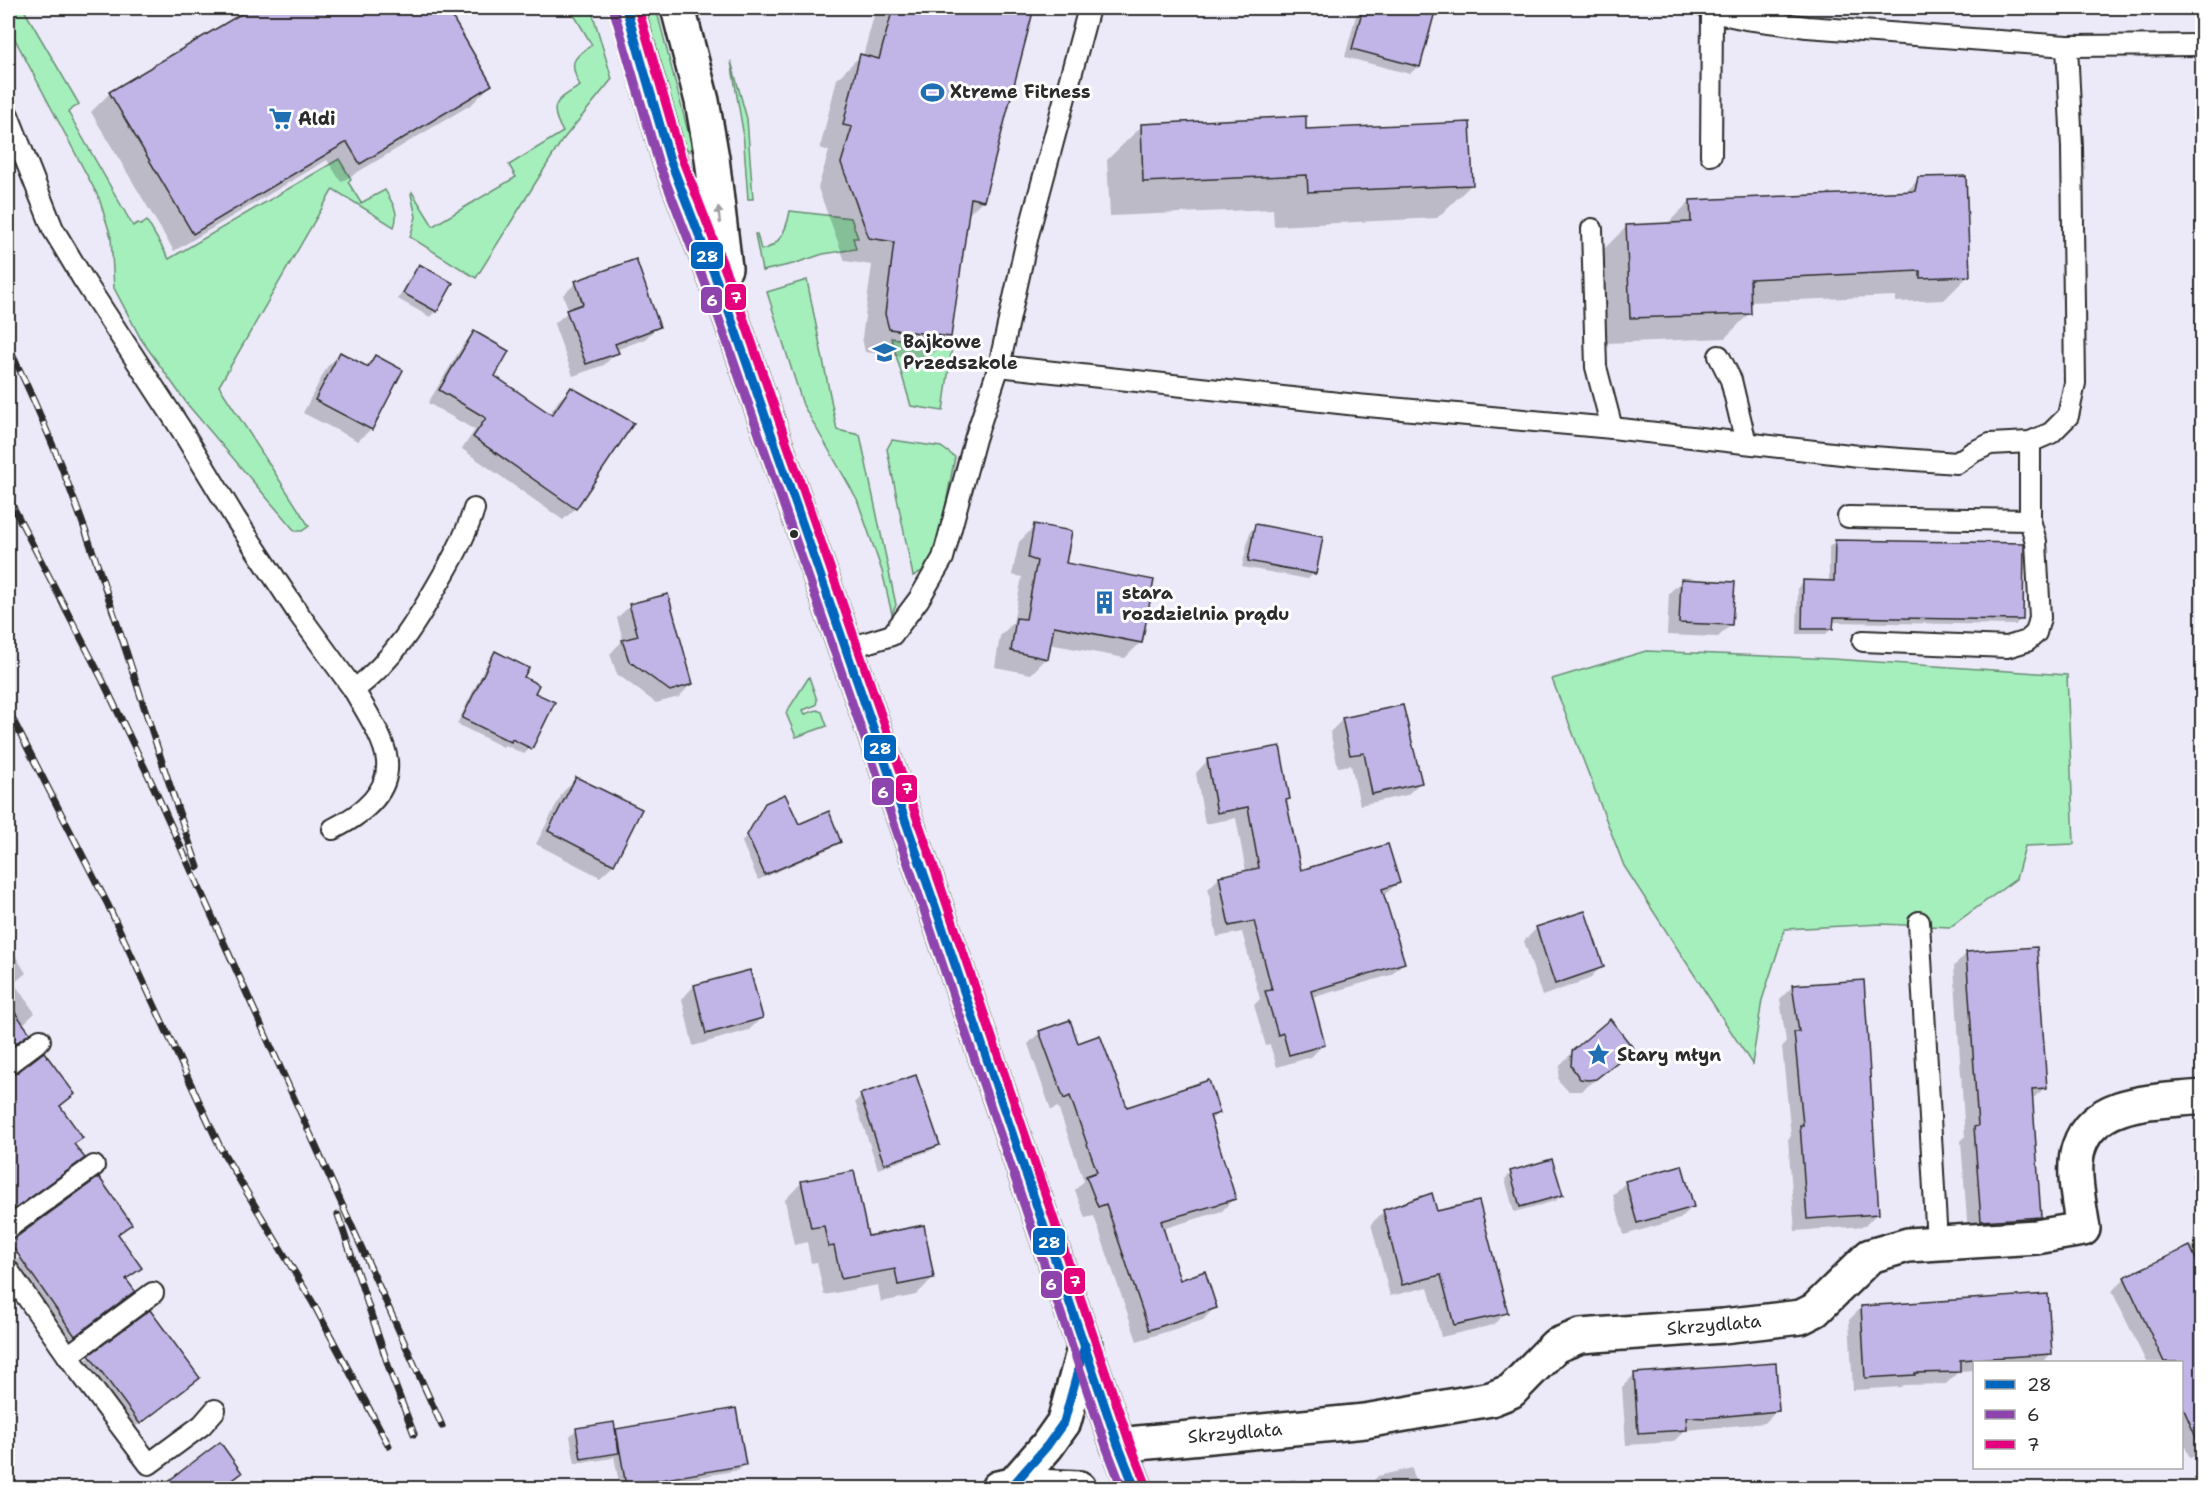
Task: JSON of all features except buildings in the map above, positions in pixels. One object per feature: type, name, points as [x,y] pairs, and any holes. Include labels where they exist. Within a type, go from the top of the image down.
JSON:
[{"type":"street","points":[[626,8],[670,160],[730,315],[1118,1445],[1135,1488]]},
{"type":"street","points":[[678,8],[704,112],[712,158],[730,315]]},
{"type":"street","name":"Skrzydlata","points":[[1118,1445],[1365,1421],[1491,1399],[1511,1391],[1555,1346],[1580,1336],[1723,1326],[1801,1317],[1815,1310],[1870,1256],[1908,1245],[2036,1237],[2083,1229],[2077,1175],[2078,1148],[2090,1126],[2108,1113],[2138,1104],[2202,1097]]},
{"type":"street","points":[[1004,1487],[1047,1446],[1064,1422],[1085,1345]]},
{"type":"street","points":[[1004,1487],[1079,1488]]},
{"type":"lane","points":[[846,649],[892,635],[943,558],[975,440],[999,366],[1028,236],[1089,8]]},
{"type":"lane","points":[[1711,155],[1709,10],[1746,19],[1807,27],[2067,46],[2202,45]]},
{"type":"lane","points":[[999,366],[1345,404],[1612,428],[1859,456],[1958,463],[1973,452],[1990,444],[2030,442],[2051,433],[2068,416],[2075,383],[2072,148],[2067,46]]},
{"type":"lane","points":[[8,115],[53,229],[235,518],[298,613],[354,690],[382,743],[387,761],[385,779],[377,796],[367,809],[333,829]]},
{"type":"lane","points":[[1592,230],[1596,367],[1612,428]]},
{"type":"lane","points":[[1719,356],[1731,380],[1746,443]]},
{"type":"lane","points":[[1863,642],[2007,646],[2027,640],[2036,633],[2040,618],[2036,542],[2030,520],[2030,442]]},
{"type":"lane","points":[[354,690],[374,674],[405,639],[450,564],[469,526],[474,509]]},
{"type":"lane","points":[[1848,517],[2030,520]]},
{"type":"lane","points":[[1919,922],[1936,1243]]},
{"type":"lane","points":[[8,1064],[39,1041]]},
{"type":"lane","points":[[8,1228],[94,1166]]},
{"type":"lane","points":[[8,1270],[68,1356],[149,1464],[202,1425],[215,1410]]},
{"type":"lane","points":[[68,1356],[153,1293]]},
{"type":"green space","points":[[8,8],[23,8],[79,104],[68,112],[133,226],[147,221],[169,259],[339,159],[351,179],[348,182],[361,203],[385,190],[396,212],[394,227],[333,189],[219,386],[309,526],[302,531],[295,531],[188,405],[141,339],[114,288],[111,237],[99,198],[8,26]]},
{"type":"green space","points":[[570,8],[591,8],[612,79],[561,142],[476,278],[410,237],[416,217],[411,194],[412,192],[433,226],[516,177],[509,165],[563,132],[556,115],[556,104],[580,86],[574,72],[574,62],[592,45]]},
{"type":"green space","points":[[645,8],[656,8],[692,147],[689,151],[685,147]]},
{"type":"green space","points":[[731,61],[747,119],[753,199],[748,199],[743,131]]},
{"type":"green space","points":[[790,211],[851,218],[858,238],[853,238],[856,249],[823,254],[762,271],[755,234],[757,234],[761,250],[773,245],[785,230]]},
{"type":"green space","points":[[807,280],[837,430],[860,435],[896,605],[892,614],[882,571],[857,499],[803,405],[767,292]]},
{"type":"green space","points":[[891,338],[952,346],[943,411],[911,406]]},
{"type":"green space","points":[[892,440],[941,447],[955,457],[936,554],[926,569],[913,576],[887,449]]},
{"type":"green space","points":[[1646,651],[1833,659],[2067,675],[2074,844],[2025,846],[2016,879],[1950,927],[1881,924],[1785,929],[1762,1000],[1752,1064],[1624,866],[1552,679]]},
{"type":"green space","points":[[809,677],[817,700],[816,705],[803,710],[805,714],[817,710],[822,712],[827,726],[796,737],[786,713]]},
{"type":"railway","points":[[8,346],[64,473],[88,538],[198,867]]},
{"type":"railway","points":[[8,497],[102,679],[150,779],[442,1426]]},
{"type":"railway","points":[[8,710],[108,905],[221,1149],[313,1303],[389,1446]]},
{"type":"railway","points":[[338,1215],[392,1377],[414,1434]]},
{"type":"transit line","name":"28","points":[[626,8],[670,160],[730,315],[935,906],[1118,1445],[1135,1488]]},
{"type":"transit line","name":"7","points":[[638,8],[681,156],[741,311],[946,902],[1129,1441],[1146,1484]]},
{"type":"transit line","name":"6","points":[[614,11],[659,164],[719,319],[1122,1488]]},
{"type":"transit line","name":"28","points":[[996,1488],[1013,1485],[1047,1446],[1064,1422],[1085,1345]]},
{"type":"place","name":"Xtreme Fitness","points":[[932,92]]},
{"type":"place","name":"Aldi","points":[[280,119]]},
{"type":"place","name":"Bajkowe Przedszkole","points":[[885,352]]},
{"type":"place","name":"stara rozdzielnia prądu","points":[[1104,603]]},
{"type":"place","name":"Stary młyn","points":[[1599,1055]]}]
